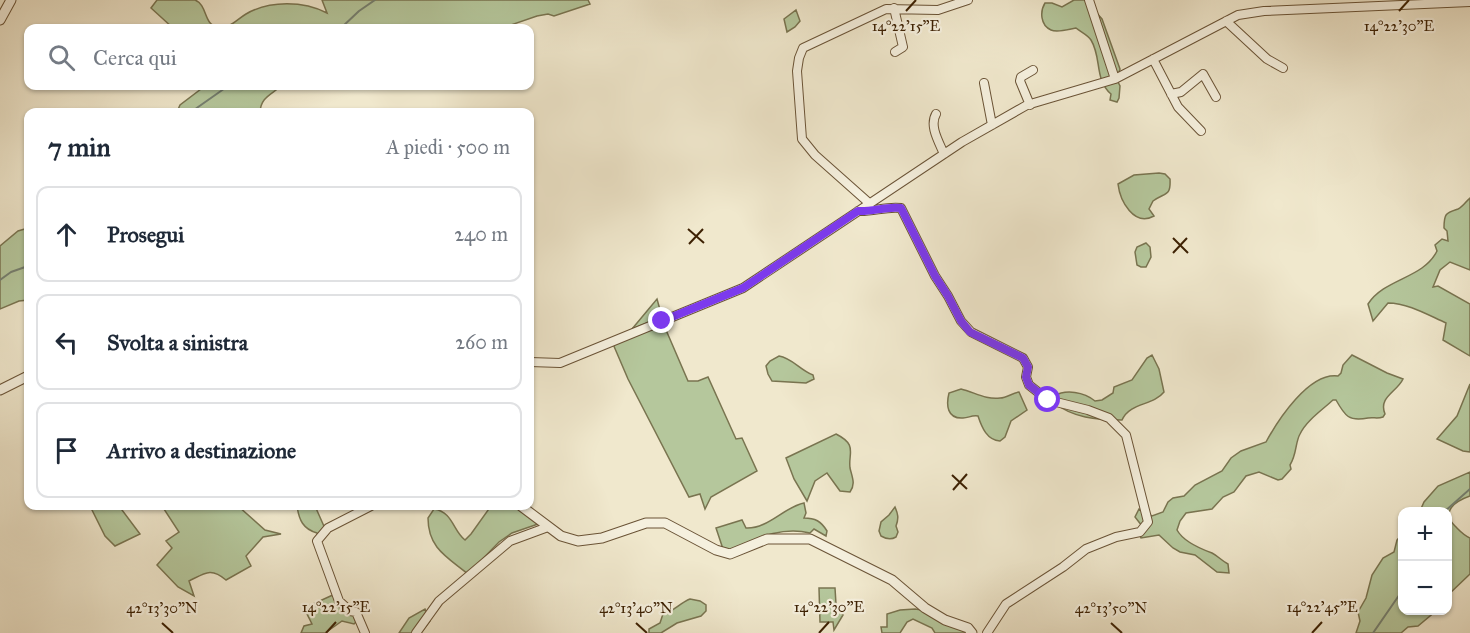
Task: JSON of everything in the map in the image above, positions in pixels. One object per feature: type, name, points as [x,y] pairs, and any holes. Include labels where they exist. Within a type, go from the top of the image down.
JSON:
[{"type":"street","points":[[0,20],[11,0]]},
{"type":"street","points":[[896,8],[905,0]]},
{"type":"street","points":[[869,203],[815,155],[802,139],[797,72],[803,48],[877,12],[896,8],[938,10],[968,0]]},
{"type":"street","points":[[1089,0],[1115,79]]},
{"type":"street","points":[[1305,0],[1309,9]]},
{"type":"street","points":[[534,362],[560,363],[743,288],[869,203],[992,125],[1030,105],[1115,79],[1238,15],[1264,11],[1470,2]]},
{"type":"street","points":[[895,52],[903,47],[896,8]]},
{"type":"street","points":[[1226,21],[1267,59],[1283,68]]},
{"type":"street","points":[[1153,59],[1178,107],[1201,130]]},
{"type":"street","points":[[1030,105],[1020,81],[1021,77],[1033,70]]},
{"type":"street","points":[[1171,94],[1181,92],[1203,75],[1216,97]]},
{"type":"street","points":[[984,83],[992,125]]},
{"type":"street","points":[[936,114],[933,118],[933,125],[944,154]]},
{"type":"street","points":[[858,211],[868,212],[891,206],[901,208],[935,276],[961,321],[970,332],[1023,358],[1028,367],[1026,377],[1029,385],[1048,400],[1109,418],[1126,435],[1148,522],[1140,532],[1116,537],[1086,549],[1063,567],[1006,603],[987,633]]},
{"type":"street","points":[[0,390],[24,378]]},
{"type":"street","points":[[363,510],[328,528],[317,541],[339,601],[350,611],[356,612],[364,633]]},
{"type":"street","points":[[526,510],[561,536],[578,541],[602,538],[646,523],[665,523],[716,550],[730,554],[767,539],[810,539],[892,580],[925,608],[945,620],[968,628],[972,633]]},
{"type":"street","points":[[416,633],[439,602],[510,541],[548,526]]},
{"type":"green space","points":[[157,0],[195,0],[202,6],[212,24],[169,24],[151,8]]},
{"type":"green space","points":[[322,0],[588,0],[590,4],[554,16],[548,14],[514,24],[231,24],[255,9],[276,4],[298,4],[327,13]]},
{"type":"green space","points":[[1074,0],[1085,0],[1102,19],[1120,69],[1117,80],[1120,86],[1117,102],[1110,100],[1111,94],[1102,82],[1090,38],[1076,28],[1051,30],[1043,21],[1042,10],[1045,3],[1062,7]]},
{"type":"green space","points":[[796,10],[800,21],[787,32],[784,19]]},
{"type":"green space","points":[[200,90],[276,90],[264,100],[261,108],[179,108]]},
{"type":"green space","points":[[1165,174],[1170,179],[1170,185],[1166,193],[1153,201],[1149,209],[1154,216],[1140,218],[1134,215],[1125,204],[1118,184],[1134,175]]},
{"type":"green space","points":[[1470,198],[1470,270],[1450,262],[1440,270],[1433,287],[1438,286],[1470,304],[1470,356],[1443,340],[1446,323],[1410,307],[1388,303],[1373,321],[1368,304],[1375,295],[1431,260],[1437,251],[1435,245],[1442,239],[1448,241],[1447,231],[1444,228],[1446,214],[1460,208]]},
{"type":"green space","points":[[24,229],[24,300],[0,309],[0,246],[18,231]]},
{"type":"green space","points":[[1146,243],[1150,247],[1151,257],[1146,267],[1141,267],[1137,265],[1135,252],[1137,247]]},
{"type":"green space","points":[[657,299],[662,317],[632,329]]},
{"type":"green space","points":[[663,323],[688,381],[698,381],[708,377],[736,439],[742,438],[757,471],[711,497],[705,509],[700,494],[689,497],[628,379],[613,344]]},
{"type":"green space","points":[[1152,355],[1159,369],[1164,392],[1154,400],[1130,410],[1122,420],[1077,415],[1053,402],[1054,396],[1069,392],[1086,395],[1095,401],[1102,400],[1113,393],[1114,387],[1132,380],[1147,358]]},
{"type":"green space","points":[[1352,355],[1403,379],[1386,399],[1383,417],[1352,418],[1345,414],[1336,400],[1333,400],[1303,429],[1298,437],[1290,465],[1291,469],[1282,479],[1278,480],[1259,472],[1246,476],[1234,492],[1223,497],[1212,509],[1186,513],[1180,521],[1177,530],[1183,538],[1228,564],[1229,573],[1217,572],[1195,555],[1180,552],[1159,535],[1141,538],[1139,534],[1142,526],[1135,517],[1139,509],[1152,516],[1163,512],[1173,498],[1184,496],[1195,485],[1222,471],[1231,458],[1241,451],[1266,442],[1286,410],[1296,399],[1316,382],[1327,377],[1338,376],[1343,365]]},
{"type":"green space","points":[[779,356],[813,375],[814,379],[806,383],[772,381],[766,366]]},
{"type":"green space","points":[[1470,384],[1470,452],[1437,439],[1457,416]]},
{"type":"green space","points":[[961,389],[995,398],[1019,392],[1027,410],[1011,421],[1005,437],[1000,441],[995,440],[986,433],[978,416],[958,418],[951,414],[948,406],[949,393]]},
{"type":"green space","points":[[836,434],[850,446],[852,489],[850,492],[840,491],[827,473],[815,481],[807,501],[794,479],[786,458]]},
{"type":"green space","points":[[1470,472],[1470,496],[1452,507],[1422,507],[1438,486]]},
{"type":"green space","points":[[804,503],[806,513],[804,518],[820,522],[827,531],[826,536],[814,529],[810,533],[778,532],[730,550],[723,549],[716,528],[742,520],[746,528],[762,525]]},
{"type":"green space","points":[[895,507],[898,516],[896,537],[892,539],[881,536],[879,531],[881,522]]},
{"type":"green space","points":[[92,510],[122,510],[140,534],[115,546],[105,536]]},
{"type":"green space","points":[[165,510],[242,510],[265,530],[281,534],[263,537],[246,556],[251,566],[226,580],[212,572],[189,581],[194,596],[178,587],[157,565],[172,548],[166,541],[179,532]]},
{"type":"green space","points":[[298,510],[317,510],[327,533],[320,541],[317,533],[308,529]]},
{"type":"green space","points":[[433,510],[440,511],[449,518],[465,540],[488,510],[523,510],[541,523],[512,533],[499,542],[468,574],[446,557],[435,544],[431,537],[428,518]]},
{"type":"green space","points":[[1452,522],[1470,538],[1470,574],[1452,591]]},
{"type":"green space","points":[[1397,540],[1398,615],[1431,615],[1418,626],[1408,627],[1401,633],[1356,633],[1360,621],[1358,612],[1366,598],[1372,575],[1383,558],[1394,552]]},
{"type":"green space","points":[[819,588],[835,588],[836,604],[843,615],[834,630],[833,622],[820,622]]},
{"type":"green space","points":[[335,594],[352,613],[356,622],[354,624],[342,621],[325,633],[301,633],[304,626],[312,624],[304,608]]},
{"type":"green space","points":[[690,599],[706,605],[706,611],[701,616],[677,623],[661,633],[649,633],[649,629],[660,623],[663,614]]},
{"type":"green space","points":[[425,609],[430,621],[421,633],[399,633],[409,618]]},
{"type":"green space","points":[[922,610],[967,633],[935,633],[932,628],[913,619],[907,622],[900,633],[882,633],[881,627],[887,627],[887,614]]},
{"type":"waterway","points":[[345,24],[375,0]]},
{"type":"waterway","points":[[197,108],[222,90]]},
{"type":"waterway","points":[[0,280],[11,272],[24,267]]},
{"type":"waterway","points":[[1450,507],[1470,489]]},
{"type":"waterway","points":[[1373,633],[1398,597]]},
{"type":"route","points":[[662,321],[743,288],[858,211],[868,212],[891,206],[901,208],[935,276],[961,321],[970,332],[1023,358],[1028,367],[1026,377],[1029,385],[1048,400]]}]
